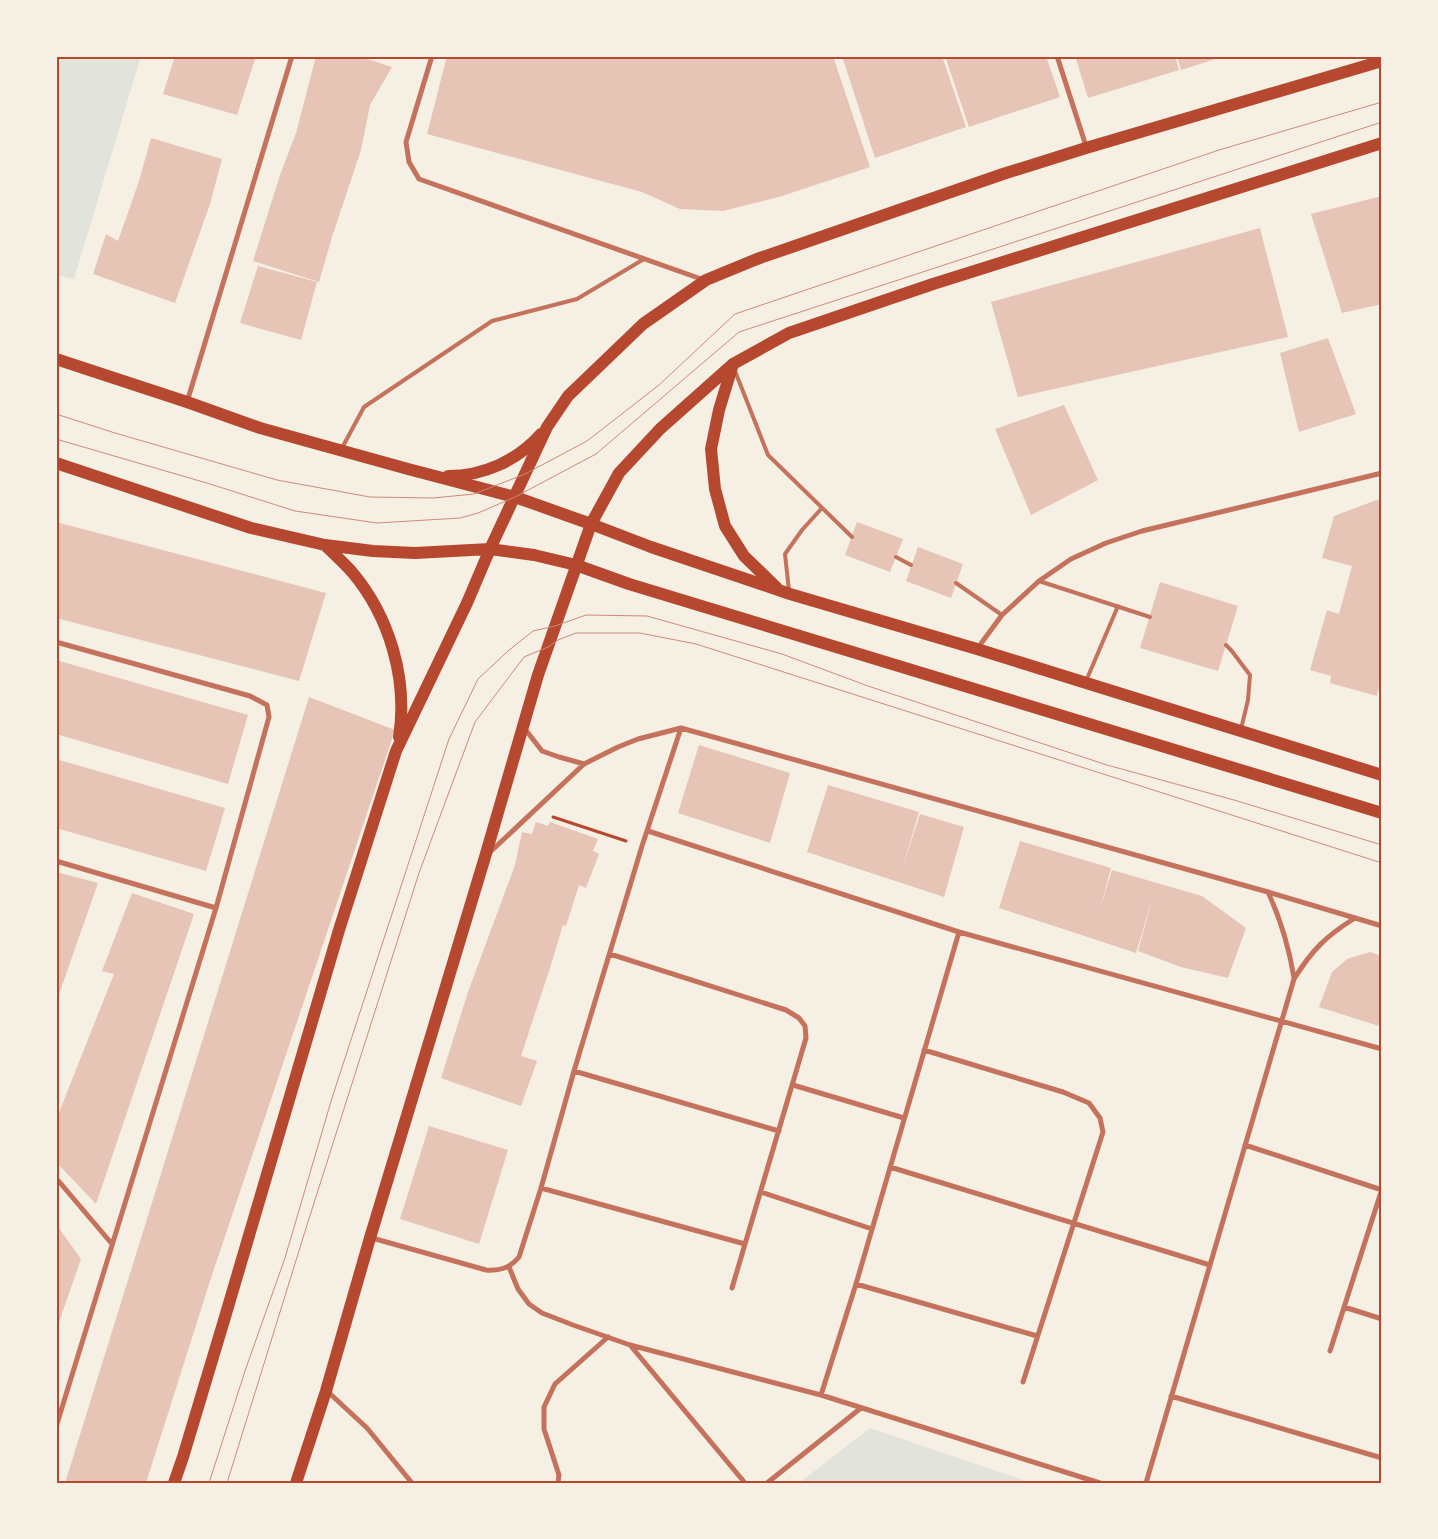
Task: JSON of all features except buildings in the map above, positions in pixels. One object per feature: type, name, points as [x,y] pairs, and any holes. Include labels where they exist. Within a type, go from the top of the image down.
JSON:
[{"type":"main road","points":[[436,476],[478,473],[498,466],[517,456],[533,443],[547,427],[568,396],[643,324],[706,280],[757,259],[1003,174],[1382,62]]},
{"type":"main road","points":[[296,1483],[326,1390],[538,675],[591,524],[619,473],[660,428],[733,364],[789,333],[943,281],[1382,144]]},
{"type":"main road","points":[[56,359],[260,428],[515,497],[651,547],[784,592],[977,649],[1382,774]]},
{"type":"main road","points":[[733,364],[719,410],[711,450],[715,489],[725,526],[744,556],[784,592]]},
{"type":"main road","points":[[396,751],[467,603],[547,427]]},
{"type":"main road","points":[[56,463],[251,528],[325,545],[372,551],[415,553],[490,549],[534,555],[576,565],[629,584],[1382,813]]},
{"type":"main road","points":[[174,1483],[339,930],[396,751],[402,716],[399,678],[390,640],[375,604],[352,573],[325,545]]},
{"type":"street","points":[[187,402],[292,56]]},
{"type":"street","points":[[432,56],[406,142],[409,162],[419,179],[706,280]]},
{"type":"street","points":[[1057,56],[1086,148]]},
{"type":"street","points":[[977,649],[1002,615],[1039,581],[1071,560],[1106,543],[1133,534],[1382,473]]},
{"type":"street","points":[[56,642],[250,696],[267,705],[269,718],[216,908],[56,1427]]},
{"type":"street","points":[[523,728],[542,751],[584,764]]},
{"type":"street","points":[[370,1238],[486,1270],[509,1267],[519,1256],[541,1188],[574,1070],[642,846],[681,728]]},
{"type":"street","points":[[485,857],[584,764],[638,739],[681,728],[1268,892],[1382,926]]},
{"type":"street","points":[[648,831],[959,932],[1382,1049]]},
{"type":"street","points":[[56,861],[216,908]]},
{"type":"street","points":[[1268,892],[1278,912],[1285,934],[1294,979]]},
{"type":"street","points":[[1146,1483],[1294,979],[1306,960],[1320,944],[1336,929],[1355,918]]},
{"type":"street","points":[[821,1395],[856,1284],[959,932]]},
{"type":"street","points":[[610,954],[786,1010],[799,1018],[804,1026],[806,1038],[794,1085],[732,1288]]},
{"type":"street","points":[[924,1050],[1063,1092],[1089,1103],[1100,1118],[1103,1132],[1023,1382]]},
{"type":"street","points":[[574,1070],[779,1131]]},
{"type":"street","points":[[794,1085],[904,1118]]},
{"type":"street","points":[[1245,1145],[1382,1190],[1330,1351]]},
{"type":"street","points":[[890,1167],[1210,1265]]},
{"type":"street","points":[[56,1178],[112,1244]]},
{"type":"street","points":[[541,1188],[745,1244]]},
{"type":"street","points":[[761,1192],[872,1230]]},
{"type":"street","points":[[509,1267],[518,1289],[529,1304],[542,1312],[608,1337],[630,1345],[821,1395],[1100,1483]]},
{"type":"street","points":[[856,1284],[1037,1336]]},
{"type":"street","points":[[1344,1308],[1382,1319]]},
{"type":"street","points":[[558,1483],[559,1475],[544,1429],[544,1407],[556,1384],[608,1337]]},
{"type":"street","points":[[630,1345],[745,1483]]},
{"type":"street","points":[[326,1390],[367,1428],[412,1483]]},
{"type":"street","points":[[1171,1396],[1382,1458]]},
{"type":"street","points":[[767,1483],[861,1408]]},
{"type":"lane","points":[[341,450],[364,407],[492,321],[577,299],[644,259]]},
{"type":"lane","points":[[733,364],[768,455],[852,537]]},
{"type":"lane","points":[[784,592],[785,554],[802,530],[822,508]]},
{"type":"lane","points":[[896,557],[911,565]]},
{"type":"lane","points":[[1039,581],[1150,617]]},
{"type":"lane","points":[[956,584],[1002,615]]},
{"type":"lane","points":[[1086,683],[1118,606]]},
{"type":"lane","points":[[1226,645],[1250,675],[1248,700],[1240,731]]},
{"type":"path","points":[[534,811],[642,846]]},
{"type":"shaded area","points":[[56,56],[141,56],[74,279],[56,275]]},
{"type":"shaded area","points":[[870,1428],[1032,1483],[799,1483]]},
{"type":"tram line","points":[[56,414],[277,480],[370,497],[433,498],[474,494],[525,474],[587,441],[659,385],[735,314],[1219,150],[1382,102]]},
{"type":"tram line","points":[[56,439],[295,511],[377,523],[460,518],[478,513],[515,497],[596,454],[739,332],[1382,122]]},
{"type":"tram line","points":[[209,1483],[246,1368],[285,1258],[332,1098],[449,739],[478,679],[533,631],[555,626],[586,615],[647,616],[782,654],[868,686],[1107,765],[1234,800],[1382,845]]},
{"type":"tram line","points":[[227,1483],[419,873],[475,722],[524,657],[576,633],[640,633],[696,644],[1382,863]]}]
